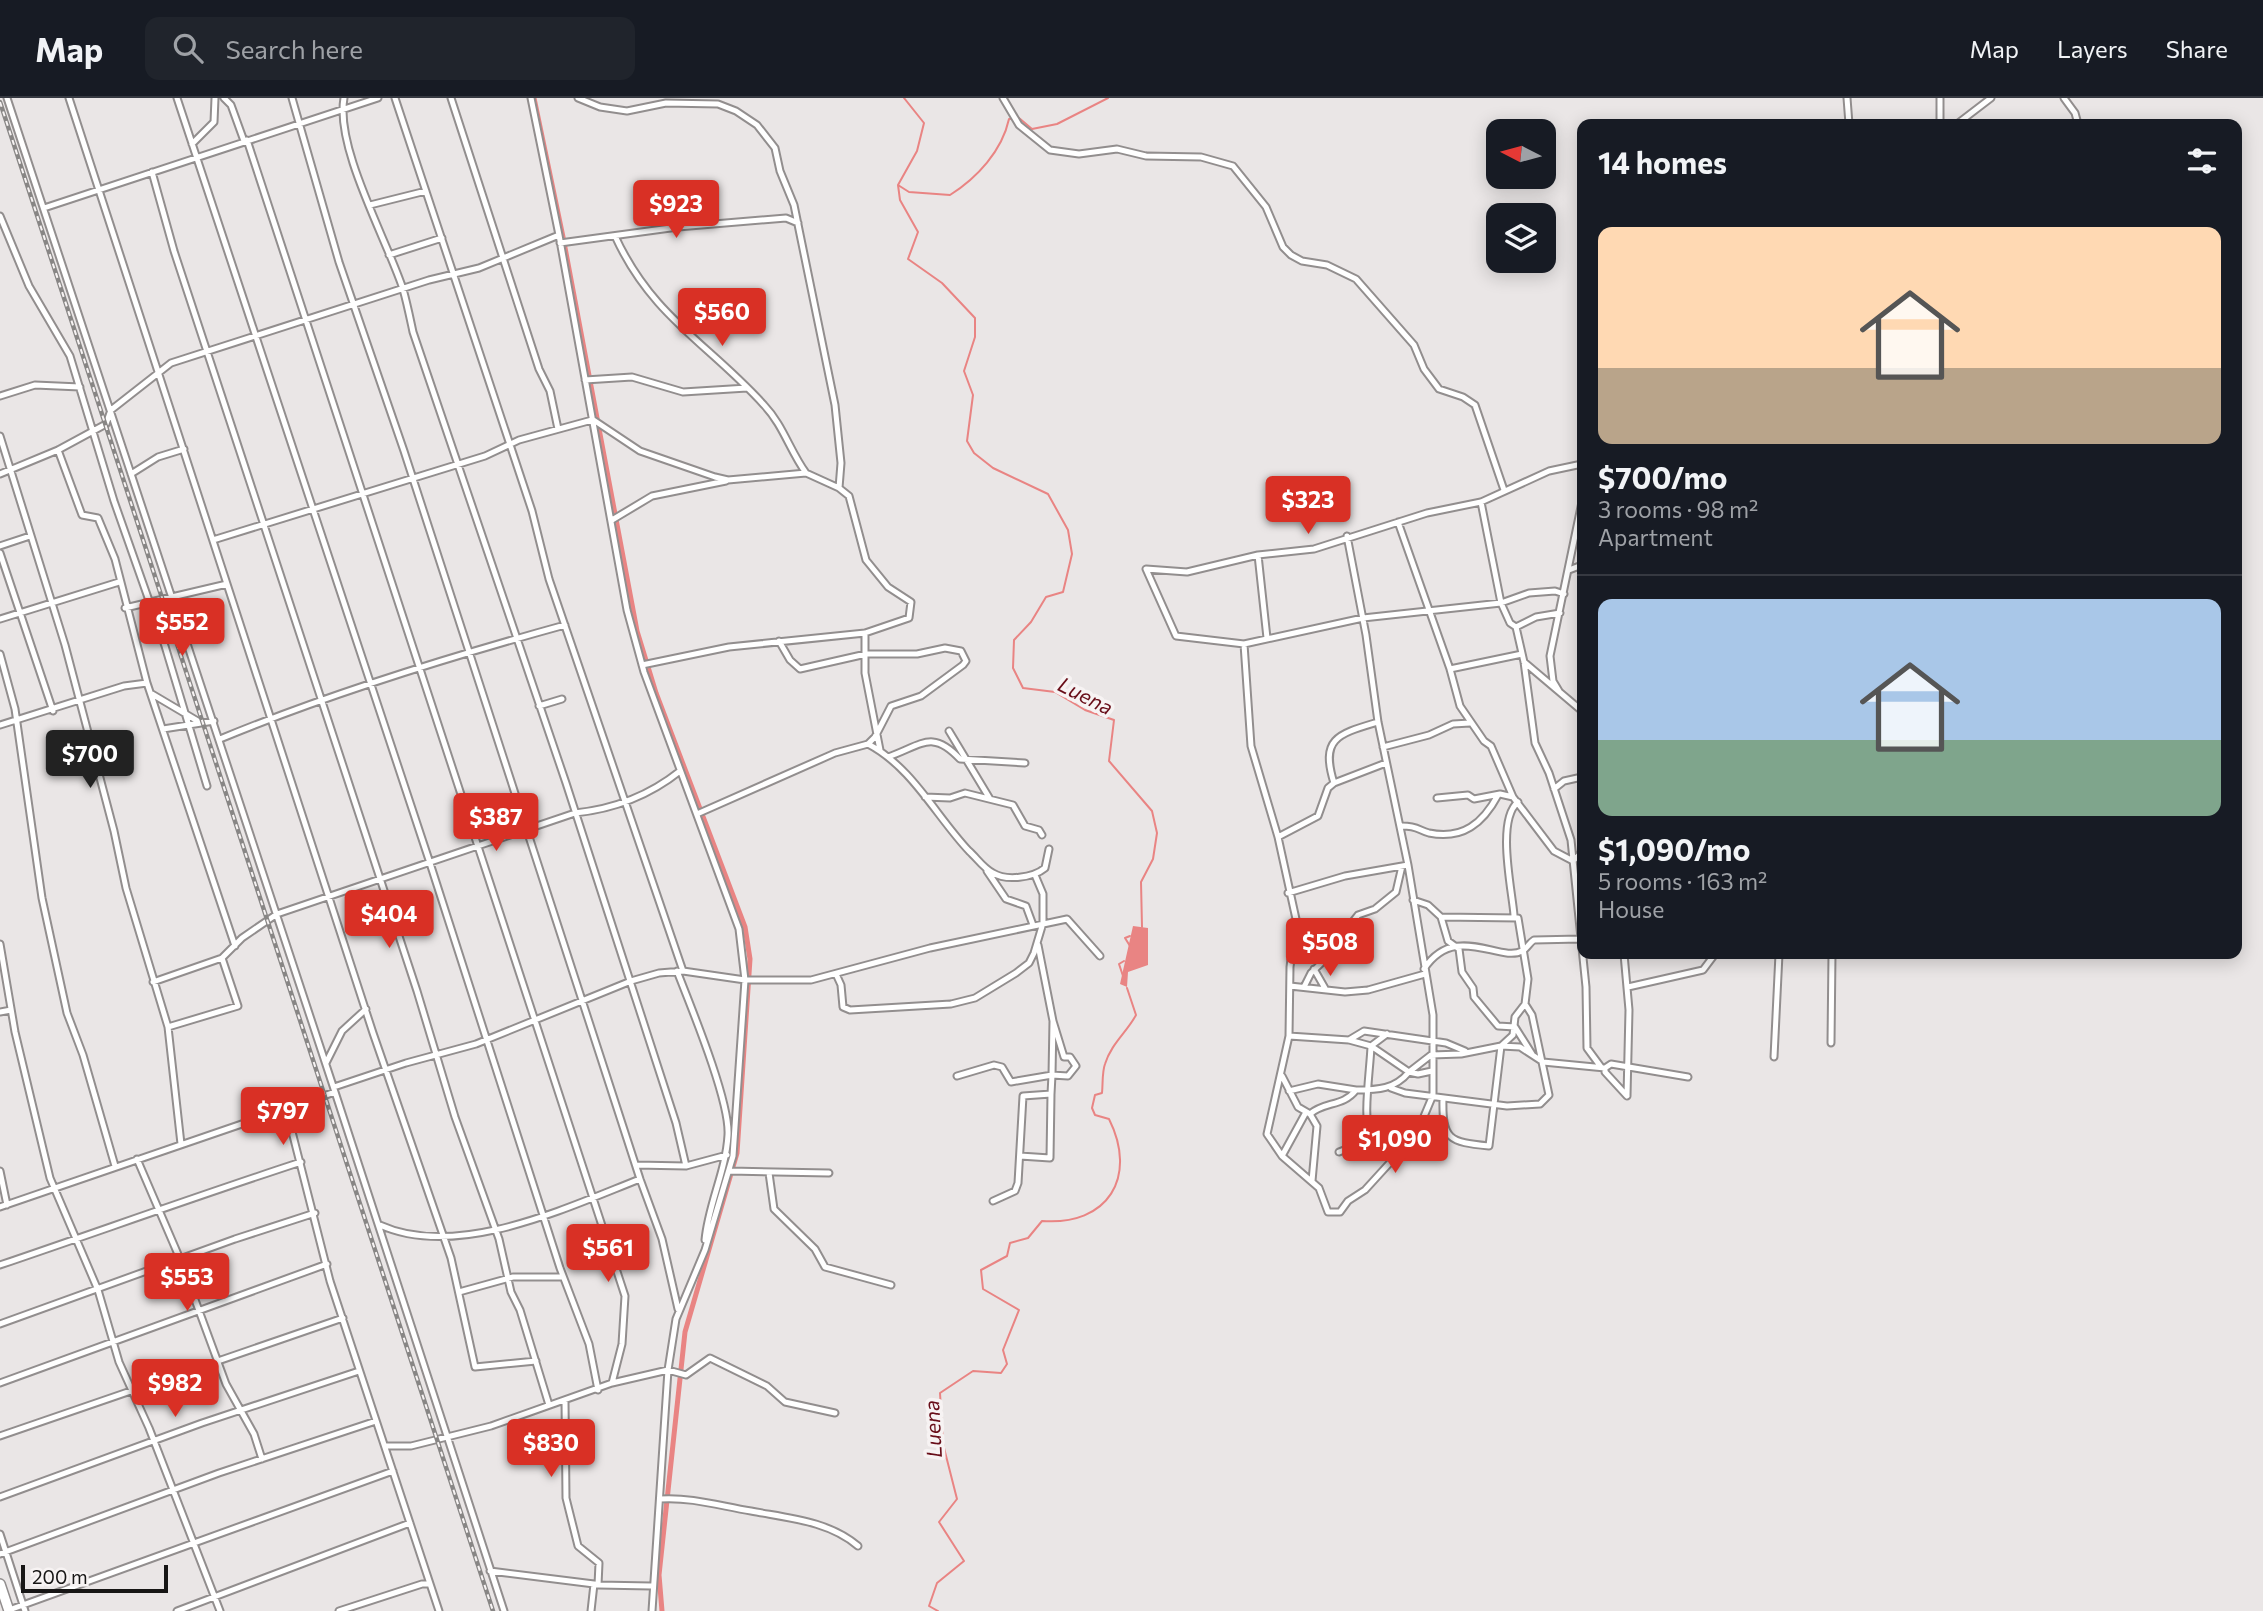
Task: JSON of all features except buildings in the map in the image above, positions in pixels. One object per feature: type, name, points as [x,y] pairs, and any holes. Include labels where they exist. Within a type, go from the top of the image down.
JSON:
[{"type":"main road","points":[[0,1584],[9,1611]]},
{"type":"street","points":[[7,98],[380,1225],[503,1611]]},
{"type":"street","points":[[69,98],[226,584],[443,1236],[476,1368],[536,1361]]},
{"type":"street","points":[[177,98],[241,284],[311,510],[429,860],[563,1278],[589,1344],[598,1390]]},
{"type":"street","points":[[192,144],[214,122],[215,98]]},
{"type":"street","points":[[224,98],[231,105],[245,141],[307,318],[625,1296],[626,1319],[620,1357],[612,1383]]},
{"type":"street","points":[[292,98],[354,305],[640,1179],[663,1239],[678,1309]]},
{"type":"street","points":[[344,98],[342,110],[348,143],[403,289],[413,332],[438,397],[631,981],[676,1124],[686,1166]]},
{"type":"street","points":[[44,208],[378,98]]},
{"type":"street","points":[[395,98],[725,1113],[726,1156],[705,1250]]},
{"type":"street","points":[[451,98],[503,260],[550,391],[558,429]]},
{"type":"street","points":[[531,98],[559,235],[627,610],[642,665],[739,929],[744,980],[733,1156],[705,1250],[678,1309],[668,1370],[652,1611]]},
{"type":"street","points":[[578,98],[600,107],[627,111],[666,103],[712,103],[736,111],[761,128],[775,148],[798,222],[835,404],[841,463],[839,488]]},
{"type":"street","points":[[1003,98],[1019,125],[1050,150],[1079,154],[1117,149],[1146,156],[1201,157],[1233,166],[1266,207],[1283,247],[1292,255],[1356,279],[1413,345],[1424,369],[1439,389],[1463,397],[1475,405],[1504,490]]},
{"type":"street","points":[[1847,98],[1849,119]]},
{"type":"street","points":[[1940,98],[1940,119]]},
{"type":"street","points":[[1964,119],[1991,98]]},
{"type":"street","points":[[2064,98],[2075,119]]},
{"type":"street","points":[[152,172],[206,351],[479,1190],[496,1231],[507,1278],[549,1405]]},
{"type":"street","points":[[370,205],[426,191]]},
{"type":"street","points":[[0,216],[29,286],[70,356],[208,786]]},
{"type":"street","points":[[560,243],[678,227],[786,218],[798,222]]},
{"type":"street","points":[[0,474],[58,450],[106,424],[111,410],[159,370],[206,351],[307,318],[503,260],[559,235]]},
{"type":"street","points":[[615,236],[633,270],[676,324],[747,388],[781,426],[806,473]]},
{"type":"street","points":[[389,255],[442,238]]},
{"type":"street","points":[[585,380],[632,377],[683,392],[747,388]]},
{"type":"street","points":[[0,396],[35,385],[80,387]]},
{"type":"street","points":[[213,540],[592,420],[640,451],[728,480]]},
{"type":"street","points":[[0,436],[79,701],[153,982],[168,1027],[181,1143]]},
{"type":"street","points":[[131,474],[158,457],[184,449]]},
{"type":"street","points":[[58,450],[82,515],[96,517],[100,521],[115,559],[125,608],[174,772],[201,840],[208,873],[235,946]]},
{"type":"street","points":[[1564,594],[1555,591],[1529,593],[1501,603],[1363,618],[1244,643],[1175,636],[1146,569],[1187,572],[1258,555],[1314,549],[1347,536],[1481,502],[1549,471],[1577,465]]},
{"type":"street","points":[[612,520],[652,496],[728,480],[806,473],[839,488],[849,496],[866,561],[888,587],[911,602],[906,621],[865,633],[779,641],[642,665]]},
{"type":"street","points":[[1481,502],[1501,603],[1510,623],[1516,627],[1524,662],[1535,743],[1554,789],[1572,846],[1577,906]]},
{"type":"street","points":[[1398,522],[1450,669],[1455,693],[1470,723],[1491,746],[1516,800],[1554,851],[1573,861]]},
{"type":"street","points":[[1559,691],[1553,681],[1550,656],[1577,528]]},
{"type":"street","points":[[0,547],[30,536]]},
{"type":"street","points":[[1244,643],[1251,746],[1278,837],[1288,893],[1296,919],[1289,1036],[1267,1134],[1282,1156],[1320,1188],[1328,1212],[1340,1212],[1348,1200],[1365,1190],[1420,1129],[1433,1095],[1433,1015],[1421,927],[1405,866],[1402,826],[1378,722],[1363,618],[1347,536]]},
{"type":"street","points":[[0,552],[53,711]]},
{"type":"street","points":[[1258,555],[1268,638]]},
{"type":"street","points":[[1569,570],[1577,567]]},
{"type":"street","points":[[0,619],[119,582]]},
{"type":"street","points":[[125,608],[226,584]]},
{"type":"street","points":[[1555,591],[1566,584]]},
{"type":"street","points":[[1516,627],[1536,617],[1560,614]]},
{"type":"street","points":[[220,739],[271,718],[420,667],[565,625]]},
{"type":"street","points":[[865,633],[865,673],[873,708],[875,737],[880,750]]},
{"type":"street","points":[[697,814],[835,753],[869,744],[891,706],[921,696],[966,661],[961,651],[945,648],[917,654],[866,654],[800,669],[790,660],[779,641]]},
{"type":"street","points":[[0,654],[16,720],[42,898],[67,1013],[83,1055],[115,1166]]},
{"type":"street","points":[[1450,669],[1521,654]]},
{"type":"street","points":[[1524,662],[1535,675],[1577,707]]},
{"type":"street","points":[[0,726],[124,686],[147,683]]},
{"type":"street","points":[[152,694],[201,723]]},
{"type":"street","points":[[539,706],[562,699]]},
{"type":"street","points":[[163,729],[214,721]]},
{"type":"street","points":[[1334,783],[1326,760],[1328,749],[1347,732],[1378,722]]},
{"type":"street","points":[[1383,747],[1429,735],[1453,724],[1470,723]]},
{"type":"street","points":[[949,732],[964,759],[988,791],[990,799]]},
{"type":"street","points":[[888,757],[935,740],[947,744],[964,759],[1025,763]]},
{"type":"street","points":[[869,744],[888,757],[925,797],[985,869],[1006,899],[1026,906],[1033,925]]},
{"type":"street","points":[[1278,837],[1318,816],[1328,788],[1334,783],[1386,763]]},
{"type":"street","points":[[153,982],[222,958],[276,914],[429,860],[575,813],[624,802],[654,789],[680,771]]},
{"type":"street","points":[[1554,789],[1564,780],[1577,778]]},
{"type":"street","points":[[1402,826],[1419,827],[1428,833],[1468,831],[1482,820],[1507,784]]},
{"type":"street","points":[[925,797],[950,797],[965,793],[1013,805],[1025,826],[1039,830],[1042,835]]},
{"type":"street","points":[[1437,798],[1468,795],[1474,799],[1499,795],[1516,800]]},
{"type":"street","points":[[1514,915],[1506,854],[1511,812],[1516,800]]},
{"type":"street","points":[[1572,846],[1577,846]]},
{"type":"street","points":[[985,869],[1001,877],[1035,875],[1045,868],[1049,849]]},
{"type":"street","points":[[1573,861],[1577,857]]},
{"type":"street","points":[[1288,893],[1345,876],[1405,866]]},
{"type":"street","points":[[1304,987],[1314,969],[1337,948],[1345,931],[1359,914],[1376,909],[1396,892],[1405,866]]},
{"type":"street","points":[[836,974],[841,985],[843,1007],[849,1010],[951,1004],[975,998],[1029,963],[1043,923],[1043,894],[1035,875]]},
{"type":"street","points":[[1413,900],[1424,902],[1441,916],[1446,938],[1458,948],[1462,972],[1473,988],[1474,997],[1498,1026],[1515,1027]]},
{"type":"street","points":[[1441,916],[1514,915],[1520,920],[1528,983],[1525,1004],[1515,1017],[1513,1035],[1501,1046],[1489,1146],[1463,1144],[1446,1132],[1443,1098]]},
{"type":"street","points":[[0,1207],[286,1108],[386,1070],[534,1021],[584,1003],[631,981],[680,971],[744,980],[794,981],[836,974],[930,948],[1067,919],[1100,956]]},
{"type":"street","points":[[1290,986],[1326,991],[1368,990],[1425,971],[1434,958],[1468,944],[1507,952],[1524,951],[1534,940],[1577,939]]},
{"type":"street","points":[[957,1076],[994,1065],[1002,1067],[1011,1082],[1052,1075],[1068,1076],[1076,1066],[1070,1057],[1064,1057],[1053,1021],[1037,940]]},
{"type":"street","points":[[0,944],[11,1010],[54,1188],[98,1290],[114,1342],[220,1611]]},
{"type":"street","points":[[168,1027],[238,1006],[222,958]]},
{"type":"street","points":[[1582,959],[1587,1048],[1627,1096],[1628,987],[1625,959]]},
{"type":"street","points":[[1628,987],[1703,970],[1711,959]]},
{"type":"street","points":[[1774,1057],[1779,959]]},
{"type":"street","points":[[1831,1043],[1832,959]]},
{"type":"street","points":[[1314,969],[1326,991]]},
{"type":"street","points":[[1289,1091],[1318,1084],[1356,1090],[1391,1088],[1405,1093],[1493,1104],[1528,1105],[1545,1101],[1549,1090],[1532,1015],[1525,1004]]},
{"type":"street","points":[[326,1063],[342,1031],[366,1009]]},
{"type":"street","points":[[0,1012],[11,1010]]},
{"type":"street","points":[[1020,1156],[1050,1158],[1053,1021]]},
{"type":"street","points":[[1515,1027],[1532,1054]]},
{"type":"street","points":[[1349,1040],[1361,1030],[1432,1040],[1465,1051]]},
{"type":"street","points":[[1371,1046],[1387,1034]]},
{"type":"street","points":[[1289,1036],[1349,1040],[1371,1046],[1409,1072],[1418,1074],[1432,1071]]},
{"type":"street","points":[[1371,1046],[1367,1127],[1371,1142]]},
{"type":"street","points":[[1391,1088],[1431,1055],[1501,1046],[1520,1047],[1543,1062],[1603,1068],[1611,1064],[1688,1077]]},
{"type":"street","points":[[1282,1076],[1289,1091],[1318,1131],[1312,1182]]},
{"type":"street","points":[[1282,1156],[1307,1114],[1321,1105],[1345,1101],[1356,1090]]},
{"type":"street","points":[[993,1201],[1015,1191],[1023,1096],[1051,1094]]},
{"type":"street","points":[[286,1108],[327,1264],[359,1371],[439,1611]]},
{"type":"street","points":[[1339,1152],[1371,1142],[1407,1143]]},
{"type":"street","points":[[636,1165],[686,1166],[733,1156]]},
{"type":"street","points":[[137,1159],[180,1259],[226,1384],[257,1441],[262,1459]]},
{"type":"street","points":[[0,1265],[211,1190],[301,1162]]},
{"type":"street","points":[[0,1171],[7,1205]]},
{"type":"street","points":[[730,1171],[829,1172]]},
{"type":"street","points":[[769,1173],[774,1209],[815,1249],[825,1267],[891,1285]]},
{"type":"street","points":[[380,1225],[405,1234],[443,1236],[496,1231],[640,1179]]},
{"type":"street","points":[[0,1324],[315,1213]]},
{"type":"street","points":[[0,1383],[327,1264]]},
{"type":"street","points":[[459,1292],[507,1278],[563,1278]]},
{"type":"street","points":[[0,1436],[343,1318]]},
{"type":"street","points":[[384,1446],[411,1446],[491,1426],[612,1383],[668,1370],[685,1375],[712,1358],[767,1386],[785,1402],[835,1413]]},
{"type":"street","points":[[0,1497],[359,1371]]},
{"type":"street","points":[[565,1400],[566,1498],[578,1546],[599,1563],[591,1611]]},
{"type":"street","points":[[3,1553],[262,1459],[376,1421]]},
{"type":"street","points":[[9,1611],[24,1608],[193,1543],[393,1471]]},
{"type":"street","points":[[660,1499],[721,1504],[798,1519],[842,1533],[859,1546]]},
{"type":"street","points":[[177,1611],[410,1523]]},
{"type":"street","points":[[0,1534],[3,1553],[24,1608]]},
{"type":"street","points":[[490,1571],[596,1584],[652,1586]]},
{"type":"street","points":[[339,1611],[429,1584]]},
{"type":"shaded area","points":[[1133,926],[1148,928],[1148,965],[1128,972],[1127,987],[1120,984]]},
{"type":"waterway","points":[[534,98],[637,631],[656,693],[745,927],[750,959],[737,1153],[685,1332],[659,1575],[662,1611]]},
{"type":"waterway","name":"Luena","points":[[904,98],[924,123],[917,151],[898,185],[900,200],[918,232],[908,259],[942,283],[975,318],[975,337],[964,371],[973,395],[967,441],[974,453],[993,468],[1048,494],[1068,530],[1072,554],[1063,592],[1046,597],[1031,622],[1014,640],[1013,668],[1023,688],[1055,692],[1085,710],[1114,720],[1109,761],[1152,811],[1157,833],[1153,859],[1141,882],[1142,927]]},
{"type":"waterway","points":[[898,185],[909,192],[950,195],[987,163],[1001,142],[1009,119],[1019,118],[1032,129],[1057,124],[1108,98]]},
{"type":"waterway","name":"Luena","points":[[1130,936],[1125,938],[1130,946]]},
{"type":"waterway","name":"Luena","points":[[1123,976],[1119,964],[1124,961]]},
{"type":"waterway","name":"Luena","points":[[938,1611],[929,1606],[937,1583],[964,1561],[939,1522],[957,1499],[943,1444],[940,1393],[973,1371],[1001,1373],[1007,1364],[1003,1350],[1019,1310],[983,1289],[981,1270],[1007,1256],[1010,1243],[1028,1238],[1042,1221],[1065,1220],[1084,1215],[1100,1206],[1111,1194],[1118,1178],[1120,1160],[1117,1140],[1109,1119],[1095,1115],[1092,1108],[1095,1095],[1102,1093],[1103,1071],[1108,1057],[1136,1015],[1127,988]]},
{"type":"railway","points":[[0,102],[493,1611]]}]
